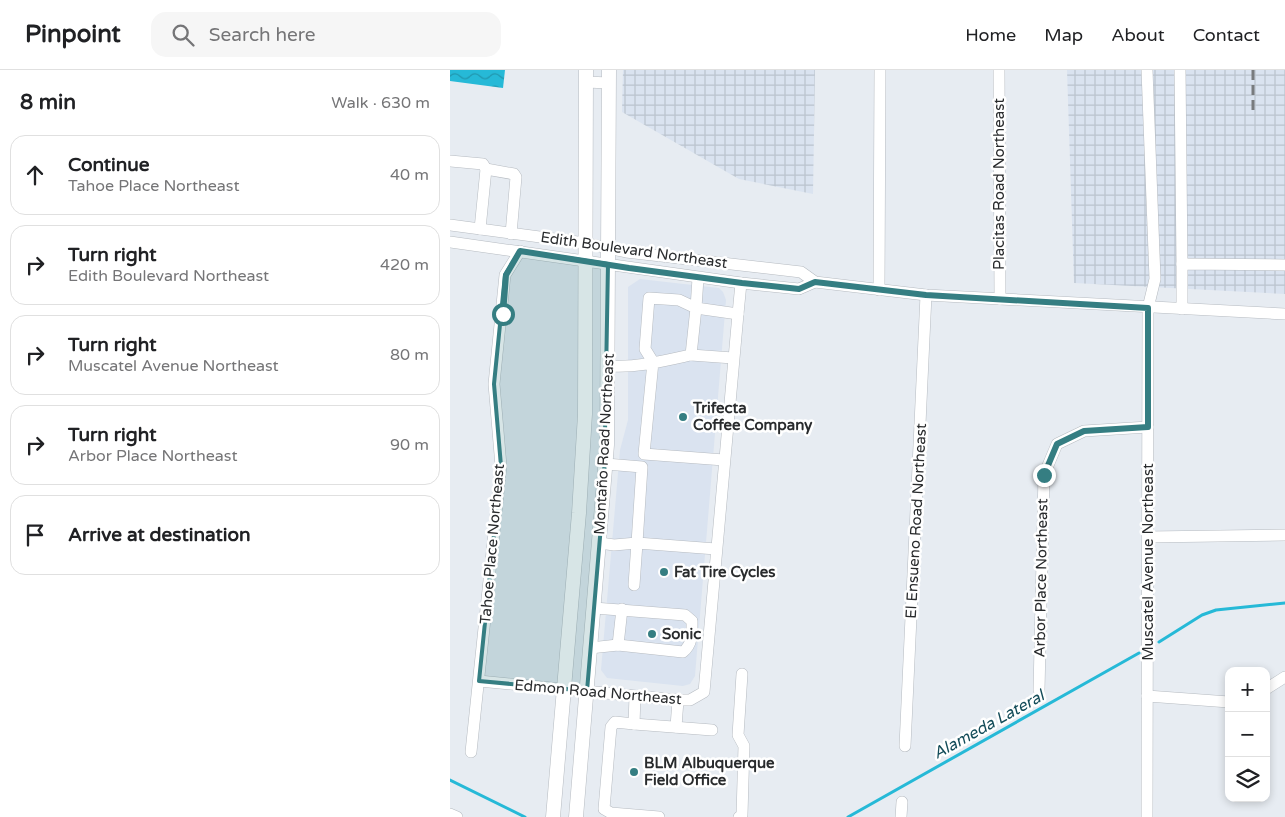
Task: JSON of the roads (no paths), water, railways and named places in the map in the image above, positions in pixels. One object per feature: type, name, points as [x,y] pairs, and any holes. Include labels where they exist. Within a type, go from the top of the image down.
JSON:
[{"type":"main road","name":"Montaño Road Northeast","points":[[553,817],[565,689],[585,414],[586,76]]},
{"type":"main road","name":"Montaño Road Northeast","points":[[576,817],[606,464],[609,366],[609,77]]},
{"type":"street","points":[[879,290],[880,70]]},
{"type":"street","name":"Placitas Road Northeast","points":[[999,70],[1000,299]]},
{"type":"street","name":"Muscatel Avenue Northeast","points":[[1146,817],[1148,308],[1155,279],[1147,70]]},
{"type":"street","points":[[1180,70],[1182,309]]},
{"type":"street","points":[[586,76],[609,77]]},
{"type":"street","points":[[450,161],[483,164],[486,169],[480,229]]},
{"type":"street","points":[[486,169],[514,174],[516,177],[511,234]]},
{"type":"street","name":"Edith Boulevard Northeast","points":[[450,225],[585,243],[626,252],[802,272],[815,282],[879,290],[926,295],[1285,314]]},
{"type":"street","name":"Edith Boulevard Northeast","points":[[450,242],[742,283],[799,289],[815,282]]},
{"type":"street","name":"Tahoe Place Northeast","points":[[472,752],[501,466],[494,384],[506,275],[520,251]]},
{"type":"street","points":[[1182,264],[1285,265]]},
{"type":"street","points":[[691,355],[698,278]]},
{"type":"street","points":[[600,543],[637,543],[716,549],[733,358],[742,283]]},
{"type":"street","name":"El Ensueno Road Northeast","points":[[905,746],[926,295]]},
{"type":"street","points":[[724,460],[644,454],[653,362],[645,349],[649,298],[679,300],[696,308],[738,314]]},
{"type":"street","points":[[609,366],[628,367],[691,355],[733,358]]},
{"type":"street","name":"Arbor Place Northeast","points":[[1039,690],[1044,475],[1057,444],[1084,431],[1148,427]]},
{"type":"street","points":[[606,464],[642,467],[634,584]]},
{"type":"street","points":[[1148,536],[1285,535]]},
{"type":"street","name":"Edmon Road Northeast","points":[[479,681],[690,700],[704,692],[716,549]]},
{"type":"street","points":[[590,648],[618,645],[683,652],[689,648],[692,634],[692,621],[685,615],[594,608]]},
{"type":"street","points":[[618,645],[622,609]]},
{"type":"street","points":[[739,817],[742,815],[744,746],[738,735],[742,674]]},
{"type":"street","points":[[1270,686],[1285,677]]},
{"type":"street","points":[[634,724],[635,696]]},
{"type":"street","points":[[1147,696],[1225,702]]},
{"type":"street","points":[[676,727],[678,700]]},
{"type":"street","points":[[659,817],[611,813],[604,809],[611,727],[615,722],[712,730]]},
{"type":"street","points":[[901,817],[902,802]]},
{"type":"street","points":[[450,814],[457,817]]},
{"type":"water","points":[[450,70],[505,70],[503,88],[450,81]]},
{"type":"waterway","points":[[1159,642],[1202,615],[1216,610],[1285,603]]},
{"type":"waterway","name":"Alameda Lateral","points":[[848,817],[1139,653]]},
{"type":"waterway","points":[[450,780],[525,817]]},
{"type":"railway","points":[[1253,70],[1253,115]]},
{"type":"place","name":"Trifecta Coffee Company","points":[[683,417]]},
{"type":"place","name":"Fat Tire Cycles","points":[[664,572]]},
{"type":"place","name":"Sonic","points":[[652,634]]},
{"type":"place","name":"BLM Albuquerque Field Office","points":[[634,772]]}]
